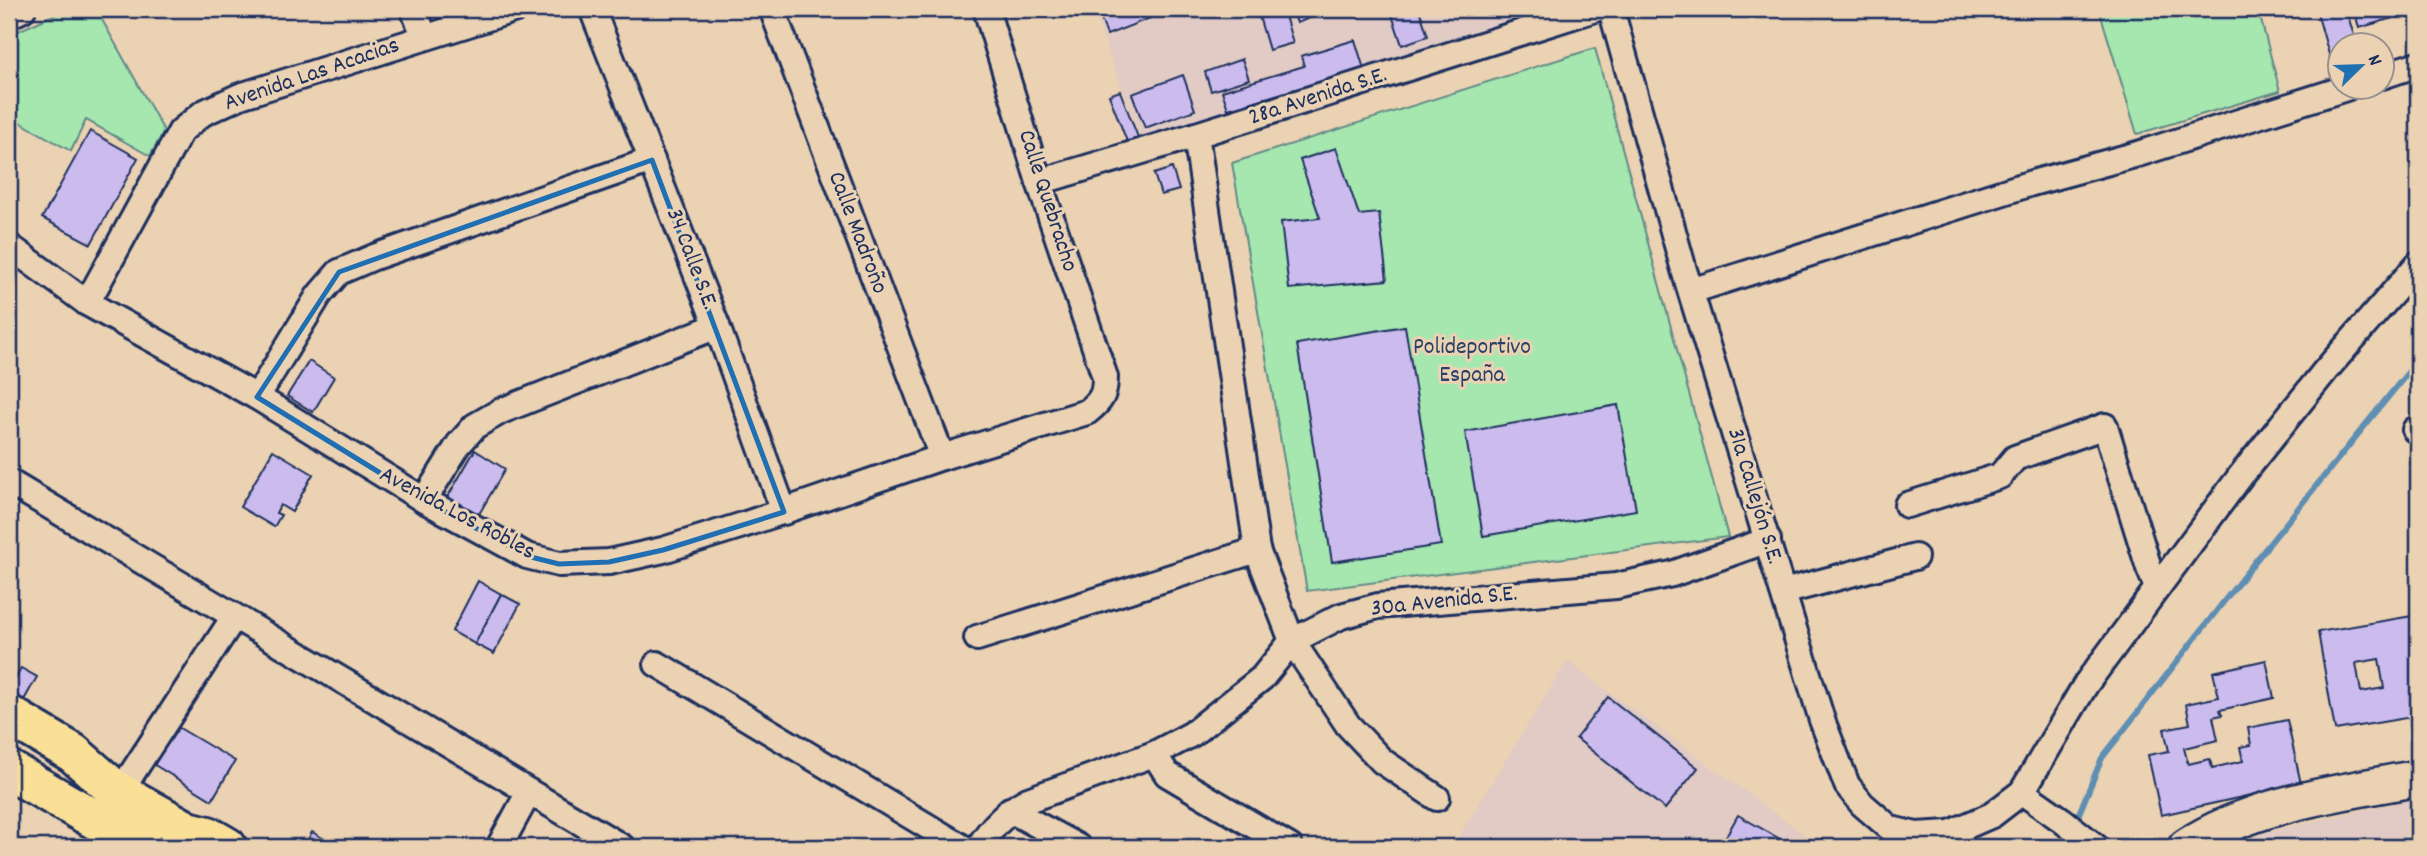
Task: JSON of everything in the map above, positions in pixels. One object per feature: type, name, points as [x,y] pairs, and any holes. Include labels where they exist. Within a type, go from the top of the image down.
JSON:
[{"type":"main road","points":[[9,715],[73,753],[129,778],[191,816],[217,841]]},
{"type":"main road","points":[[73,753],[113,788],[132,800],[188,831],[217,841]]},
{"type":"main road","points":[[9,770],[143,847]]},
{"type":"main road","points":[[2186,847],[2227,825],[2268,811],[2418,778]]},
{"type":"main road","points":[[2226,847],[2307,821],[2418,797]]},
{"type":"street","points":[[9,16],[23,9]]},
{"type":"street","points":[[413,9],[425,37]]},
{"type":"street","name":"Avenida Las Acacias","points":[[87,303],[181,131],[203,113],[240,96],[516,9]]},
{"type":"street","name":"34 Calle S.E.","points":[[592,9],[717,326],[784,512]]},
{"type":"street","name":"Calle Madroño","points":[[772,9],[942,457]]},
{"type":"street","name":"Calle Quebracho","points":[[986,9],[1039,182],[1105,377],[1105,393]]},
{"type":"street","name":"28a Avenida S.E.","points":[[1039,182],[1595,9]]},
{"type":"street","name":"31a Callejón S.E.","points":[[1611,9],[1691,291],[1822,720],[1847,785],[1862,804],[1891,829],[1916,835],[1950,833],[1992,815],[2022,792]]},
{"type":"street","points":[[2396,71],[2418,64]]},
{"type":"street","points":[[1691,291],[2032,183],[2138,154],[2326,94]]},
{"type":"street","points":[[1196,135],[1257,550],[1292,642],[1348,725],[1382,761],[1437,798]]},
{"type":"street","points":[[257,397],[318,295],[339,272],[374,257],[652,160]]},
{"type":"street","name":"Avenida Los Robles","points":[[9,246],[87,303],[257,397],[424,500],[527,556],[559,564],[609,562],[663,550],[1087,412],[1100,402],[1105,393]]},
{"type":"street","points":[[2091,843],[2022,792],[2086,684],[2157,587],[2291,412],[2418,264]]},
{"type":"street","points":[[424,500],[459,444],[475,426],[500,411],[717,326]]},
{"type":"street","points":[[1907,505],[2000,476],[2015,458],[2105,426],[2157,587]]},
{"type":"street","points":[[9,482],[622,847]]},
{"type":"street","name":"30a Avenida S.E.","points":[[979,847],[986,835],[1010,810],[1028,800],[1154,754],[1192,734],[1262,678],[1292,642],[1341,616],[1378,606],[1616,586],[1672,574],[1768,540]]},
{"type":"street","points":[[976,638],[1257,550]]},
{"type":"street","points":[[1783,592],[1915,557]]},
{"type":"street","points":[[129,778],[234,617]]},
{"type":"street","points":[[657,664],[962,847]]},
{"type":"street","points":[[1154,754],[1167,774],[1290,847]]},
{"type":"street","points":[[499,847],[529,792]]},
{"type":"street","points":[[1010,810],[1078,847]]},
{"type":"highlighted area","points":[[652,160],[784,512],[663,550],[609,562],[559,564],[527,556],[424,500],[257,397],[339,272]]},
{"type":"shaded area","points":[[1092,9],[1560,9],[1144,146]]},
{"type":"shaded area","points":[[1567,661],[1821,847],[1452,847]]},
{"type":"shaded area","points":[[2418,798],[2418,847],[2226,847],[2263,833]]},
{"type":"green space","points":[[67,9],[96,9],[164,131],[150,156],[86,120],[71,151],[16,120],[9,131],[9,35]]},
{"type":"green space","points":[[2099,9],[2258,9],[2280,91],[2137,134]]},
{"type":"green space","name":"Polideportivo España","points":[[1595,48],[1728,537],[1307,591],[1232,163]]},
{"type":"building","points":[[1111,9],[1162,9],[1163,13],[1107,35],[1099,14]]},
{"type":"building","points":[[1283,9],[1293,43],[1269,50],[1258,13]]},
{"type":"building","points":[[1292,9],[1333,9],[1297,23]]},
{"type":"building","points":[[1390,9],[1419,9],[1428,36],[1402,45]]},
{"type":"building","points":[[2316,9],[2346,9],[2353,32],[2326,32],[2326,44]]},
{"type":"building","points":[[2354,9],[2390,9],[2393,18],[2359,28]]},
{"type":"building","points":[[1355,40],[1364,69],[1228,109],[1222,91],[1304,66],[1301,56]]},
{"type":"building","points":[[1242,59],[1249,79],[1211,91],[1205,72]]},
{"type":"building","points":[[1183,75],[1195,110],[1145,128],[1132,94]]},
{"type":"building","points":[[1120,91],[1139,140],[1128,144],[1109,95]]},
{"type":"building","points":[[90,131],[138,158],[91,244],[42,218]]},
{"type":"building","points":[[1336,148],[1359,215],[1379,213],[1387,280],[1289,289],[1281,222],[1320,218],[1300,160]]},
{"type":"building","points":[[1172,168],[1179,190],[1161,195],[1154,174]]},
{"type":"building","name":"Polideportivo España","points":[[1405,326],[1441,545],[1332,562],[1297,344]]},
{"type":"building","points":[[309,361],[334,377],[313,412],[287,396]]},
{"type":"building","points":[[1618,405],[1636,510],[1483,536],[1465,432]]},
{"type":"building","points":[[273,450],[313,474],[292,512],[280,505],[276,513],[281,515],[274,527],[240,507]]},
{"type":"building","points":[[475,450],[505,469],[478,516],[447,498]]},
{"type":"building","points":[[478,581],[501,594],[475,644],[452,631]]},
{"type":"building","points":[[501,594],[520,604],[494,654],[475,644]]},
{"type":"building","points":[[2418,615],[2418,716],[2335,730],[2318,632]],"holes":[[[2379,659],[2384,688],[2361,692],[2356,663]]]},
{"type":"building","points":[[2266,660],[2274,698],[2220,710],[2222,715],[2213,717],[2218,740],[2184,748],[2188,764],[2210,759],[2212,768],[2243,761],[2240,747],[2251,745],[2248,728],[2287,720],[2301,784],[2161,815],[2148,755],[2169,751],[2164,729],[2190,724],[2186,704],[2219,697],[2213,672]]},
{"type":"building","points":[[21,668],[37,677],[24,700],[9,691]]},
{"type":"building","points":[[1608,697],[1698,768],[1665,809],[1576,738]]},
{"type":"building","points":[[176,726],[235,761],[212,800],[153,764]]},
{"type":"building","points":[[1738,815],[1794,847],[1720,847]]},
{"type":"building","points":[[312,832],[335,845],[334,847],[304,847]]},
{"type":"waterway","points":[[2075,823],[2102,758],[2253,564],[2418,360]]},
{"type":"waterway","points":[[2065,847],[2071,833]]}]
